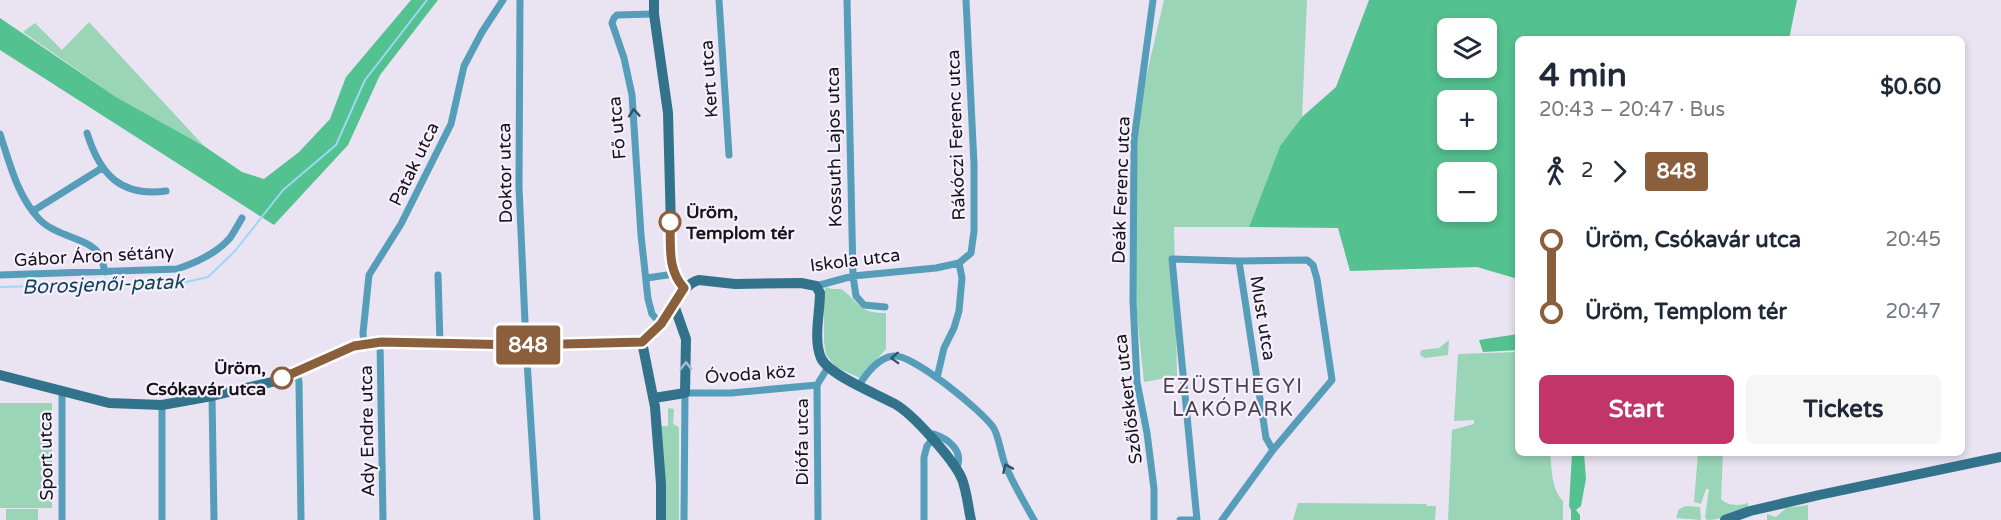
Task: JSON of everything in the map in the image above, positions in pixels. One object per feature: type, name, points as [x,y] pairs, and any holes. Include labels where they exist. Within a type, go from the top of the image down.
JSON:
[{"type":"main road","points":[[0,375],[109,403],[162,405],[257,386],[364,344],[381,342],[526,345],[642,342],[661,324],[684,288],[674,274],[671,259],[668,113],[654,0]]},
{"type":"main road","name":"Iskola utca","points":[[684,288],[692,281],[699,280],[743,285],[801,283],[816,286]]},
{"type":"main road","points":[[816,286],[819,288],[820,299],[818,349],[821,357],[828,367],[909,413],[956,469],[965,490],[971,520]]},
{"type":"main road","points":[[654,398],[685,393],[686,339],[675,305]]},
{"type":"main road","points":[[661,324],[681,328]]},
{"type":"main road","points":[[642,342],[654,398],[659,446],[661,520]]},
{"type":"main road","points":[[1725,520],[1750,511],[1819,495],[2001,457]]},
{"type":"street","name":"Patak utca","points":[[364,344],[369,275],[401,224],[451,124],[464,66],[482,32],[503,0]]},
{"type":"street","name":"Doktor utca","points":[[519,0],[519,186],[537,520]]},
{"type":"street","name":"Kert utca","points":[[719,0],[729,155]]},
{"type":"street","name":"Kossuth Lajos utca","points":[[847,0],[853,276],[856,296],[864,305],[885,307]]},
{"type":"street","name":"Rákóczi Ferenc utca","points":[[959,263],[971,253],[974,231],[974,164],[966,0]]},
{"type":"street","name":"Deák Ferenc utca","points":[[1133,274],[1134,140],[1154,0]]},
{"type":"street","name":"Fő utca","points":[[654,14],[617,15],[612,23],[624,58],[632,95],[648,299],[652,314],[661,324]]},
{"type":"street","points":[[87,133],[96,158],[111,177],[127,188],[140,193],[166,191]]},
{"type":"street","points":[[0,134],[10,168],[21,193],[33,211],[50,228],[94,249],[100,255],[105,272]]},
{"type":"street","points":[[33,211],[102,168]]},
{"type":"street","name":"Gábor Áron sétány","points":[[0,275],[177,269],[202,258],[229,239],[242,218]]},
{"type":"street","points":[[1197,520],[1172,259],[1307,260],[1312,265],[1317,279],[1332,380],[1273,450],[1222,520]]},
{"type":"street","name":"Must utca","points":[[1239,261],[1266,438],[1273,450]]},
{"type":"street","name":"Iskola utca","points":[[816,286],[853,276],[936,268],[959,263]]},
{"type":"street","points":[[937,378],[944,348],[959,311],[962,278],[959,263]]},
{"type":"street","points":[[647,278],[674,274]]},
{"type":"street","name":"Szőlőskert utca","points":[[1133,274],[1137,382],[1147,433],[1154,489],[1154,520]]},
{"type":"street","points":[[438,275],[440,344]]},
{"type":"street","name":"Ady Endre utca","points":[[381,342],[383,520]]},
{"type":"street","points":[[859,385],[880,361],[894,356],[907,358],[937,378],[981,413],[995,429],[1006,467],[1034,520]]},
{"type":"street","name":"Diófa utca","points":[[818,520],[817,385],[828,367]]},
{"type":"street","points":[[297,372],[301,520]]},
{"type":"street","name":"Óvoda köz","points":[[685,393],[731,393],[817,385]]},
{"type":"street","name":"Sport utca","points":[[62,391],[62,520]]},
{"type":"street","points":[[684,520],[685,393]]},
{"type":"street","points":[[212,396],[214,520]]},
{"type":"street","points":[[162,405],[162,520]]},
{"type":"street","points":[[924,520],[924,457],[930,438]]},
{"type":"street","points":[[1180,520],[1192,520]]},
{"type":"green space","points":[[411,0],[438,0],[380,75],[348,145],[274,225],[0,50],[0,18],[116,97],[204,146],[242,172],[264,179],[299,152],[330,119],[346,77]]},
{"type":"green space","points":[[1164,0],[1307,0],[1302,117],[1280,146],[1249,227],[1174,227],[1177,376],[1144,382],[1133,275],[1137,116]]},
{"type":"green space","points":[[1369,0],[1797,0],[1790,36],[1515,36],[1515,278],[1477,267],[1350,271],[1338,228],[1249,227],[1280,146],[1302,117],[1336,87]]},
{"type":"green space","points":[[89,22],[204,146],[116,97],[23,32],[35,23],[62,50]]},
{"type":"green space","points":[[826,287],[841,289],[864,309],[886,313],[886,349],[860,378],[836,367],[826,355],[824,292]]},
{"type":"green space","points":[[1515,334],[1515,350],[1483,352],[1479,340]]},
{"type":"green space","points":[[1449,340],[1448,355],[1425,358],[1420,355],[1421,350],[1439,348]]},
{"type":"green space","points":[[1515,352],[1515,456],[1550,456],[1554,485],[1563,501],[1563,520],[1448,520],[1452,430],[1474,424],[1474,420],[1454,421],[1458,354]]},
{"type":"green space","points":[[0,403],[52,403],[52,508],[0,508]]},
{"type":"green space","points":[[668,408],[674,409],[673,424],[679,427],[679,520],[664,520],[661,426],[668,426]]},
{"type":"green space","points":[[1572,456],[1584,456],[1586,479],[1581,506],[1576,510],[1580,515],[1580,520],[1571,520],[1569,506]]},
{"type":"green space","points":[[1698,456],[1723,456],[1721,499],[1734,505],[1748,503],[1748,508],[1723,518],[1707,520],[1705,517],[1709,489],[1706,489],[1701,504],[1694,502]]},
{"type":"green space","points":[[1298,503],[1426,504],[1436,506],[1435,520],[1293,520]]},
{"type":"green space","points":[[1808,505],[1808,520],[1767,520],[1767,514],[1776,517],[1786,508]]},
{"type":"green space","points":[[1686,506],[1700,507],[1701,520],[1676,518],[1679,509]]},
{"type":"green space","points":[[6,509],[38,509],[38,520],[6,520]]},
{"type":"waterway","name":"Borosjenői-patak","points":[[0,287],[182,283],[208,277],[235,251],[283,190],[336,145],[365,80],[427,0]]},
{"type":"bus line","name":"848","points":[[282,378],[354,346],[381,342],[526,345],[642,342],[661,324],[684,288],[674,274],[672,266],[670,222]]},
{"type":"place","name":"Üröm, Templom tér","points":[[670,222]]},
{"type":"place","name":"Üröm, Csókavár utca","points":[[282,378]]},
{"type":"district","name":"EZÜSTHEGYI LAKÓPARK","points":[[1233,398]]}]
